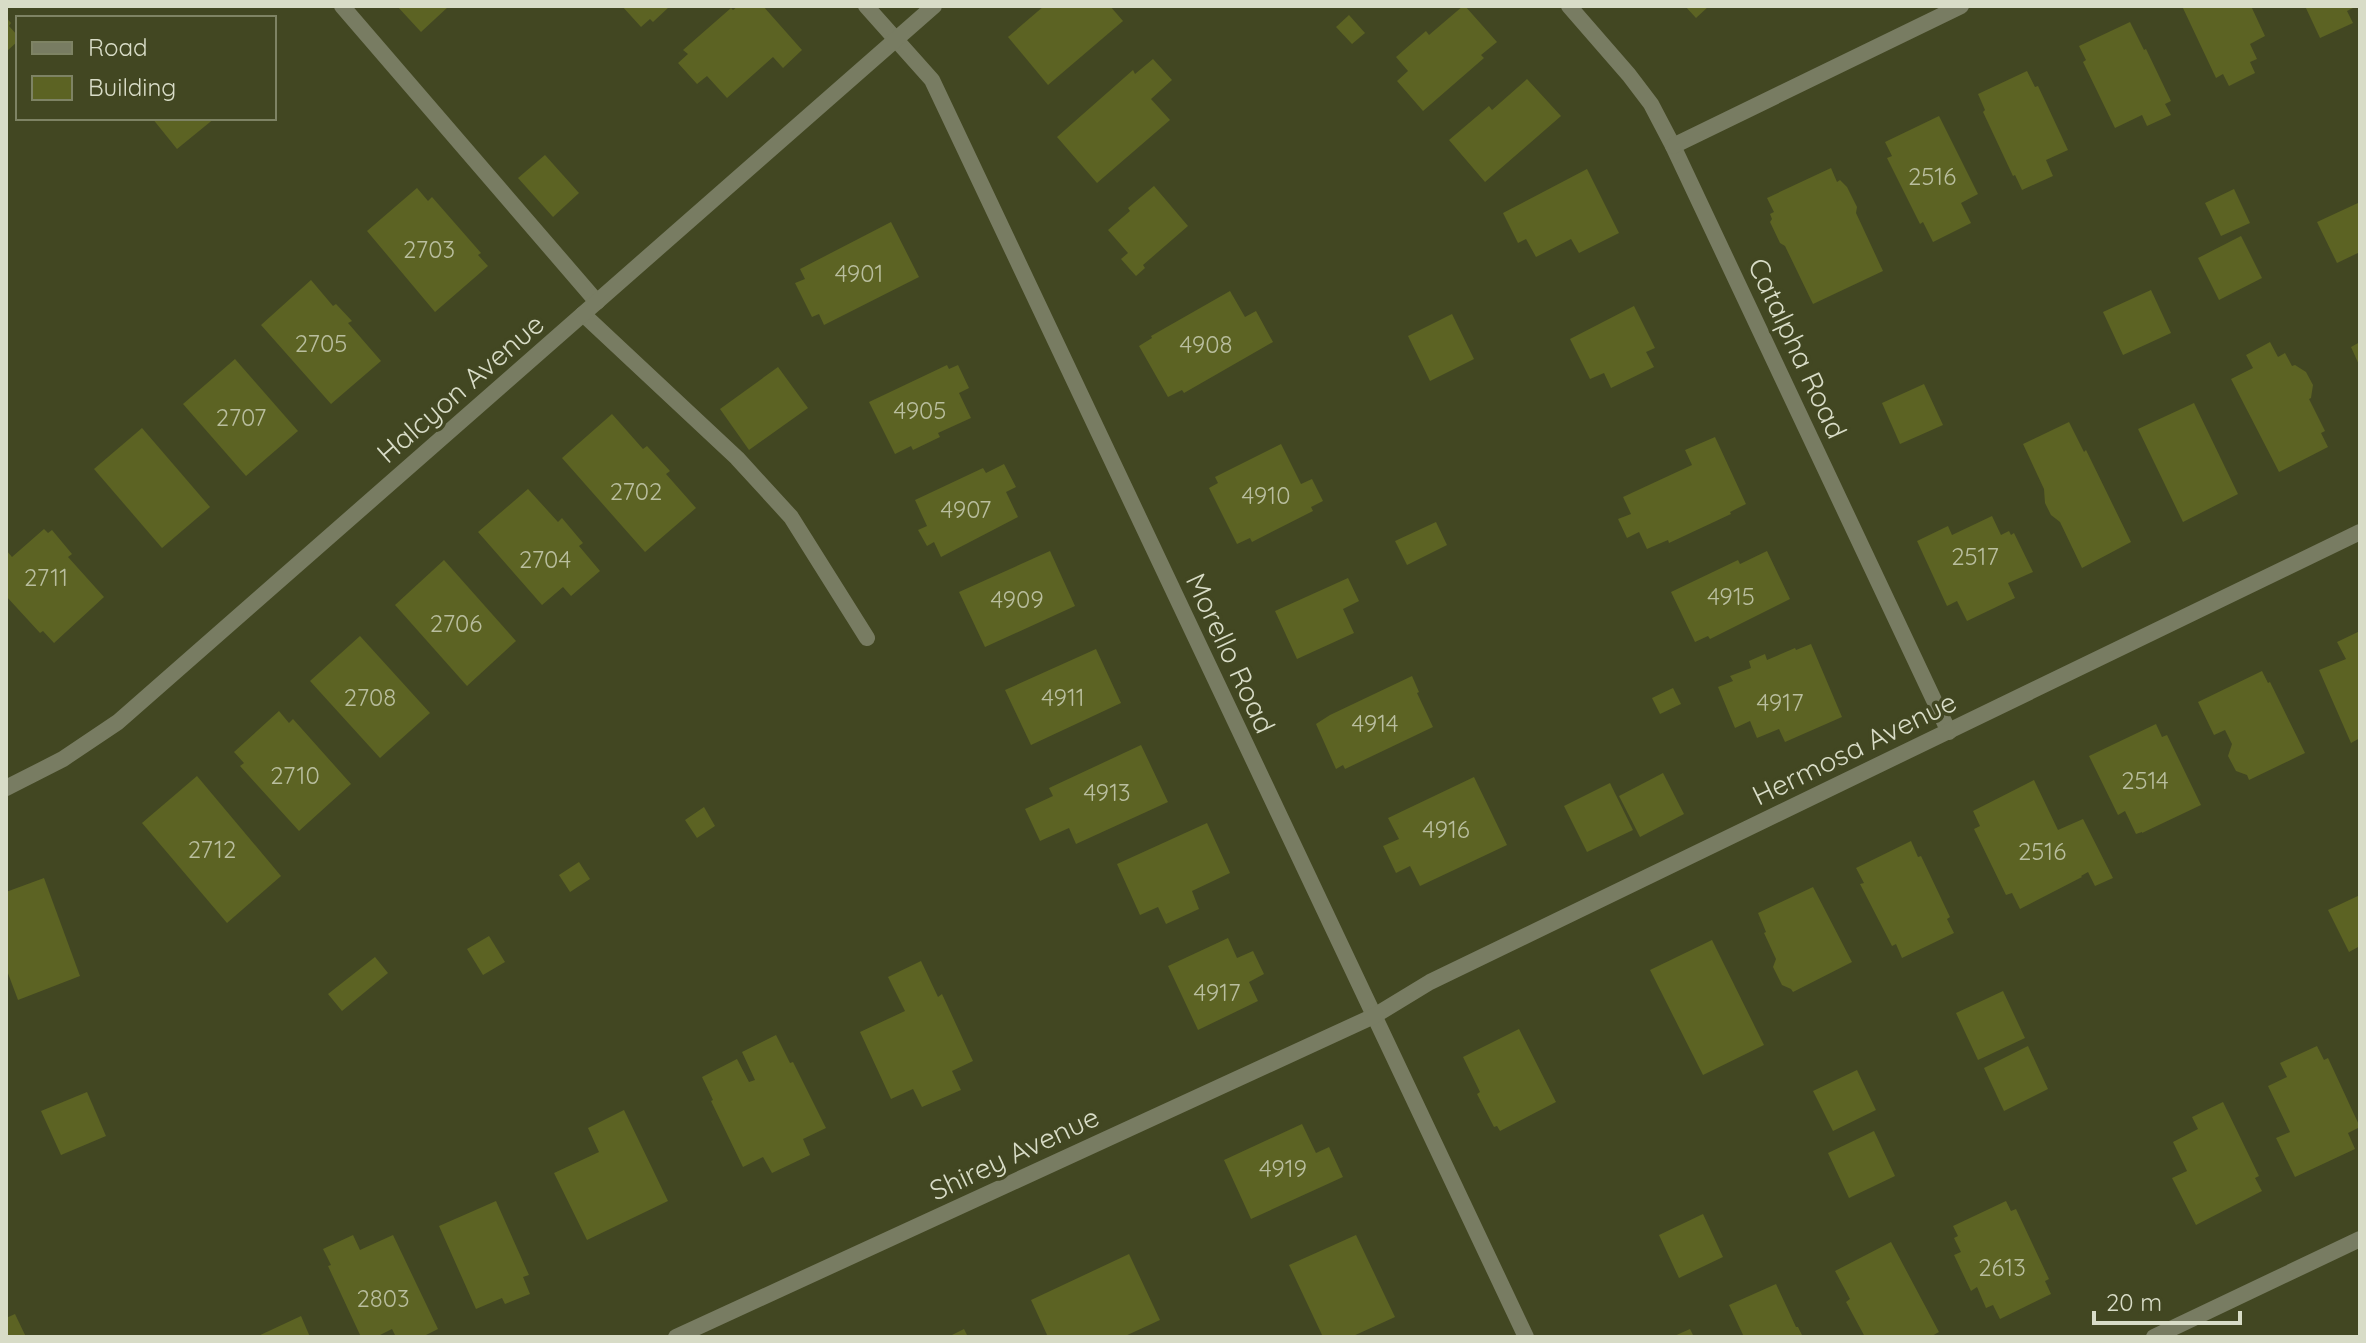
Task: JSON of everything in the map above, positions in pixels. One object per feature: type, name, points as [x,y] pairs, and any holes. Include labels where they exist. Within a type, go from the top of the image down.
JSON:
[{"type":"street","name":"Morello Road","points":[[866,6],[932,80],[1526,1337]]},
{"type":"street","name":"Halcyon Avenue","points":[[6,788],[63,759],[118,722],[934,6]]},
{"type":"street","name":"Catalpha Road","points":[[1569,6],[1651,104],[1673,146],[1949,732]]},
{"type":"street","points":[[1673,146],[1961,6]]},
{"type":"street","points":[[345,7],[597,302]]},
{"type":"street","points":[[583,314],[737,458],[791,517],[867,638]]},
{"type":"street","name":"Hermosa Avenue","points":[[1374,1016],[1430,982],[2360,532]]},
{"type":"street","name":"Shirey Avenue","points":[[676,1337],[1374,1016]]},
{"type":"street","points":[[2154,1337],[2360,1239]]},
{"type":"building","points":[[397,6],[449,6],[421,32]]},
{"type":"building","points":[[622,6],[670,6],[653,22],[650,19],[641,27]]},
{"type":"building","points":[[738,6],[763,6],[802,50],[783,68],[773,57],[727,98],[707,76],[697,84],[678,63],[688,54],[683,50],[731,8],[733,10]]},
{"type":"building","points":[[1044,6],[1110,6],[1123,21],[1048,85],[1008,37]]},
{"type":"building","points":[[1463,6],[1497,42],[1481,55],[1484,58],[1423,111],[1397,81],[1408,71],[1396,57],[1426,31],[1429,35]]},
{"type":"building","points":[[1685,6],[1709,6],[1696,18]]},
{"type":"building","points":[[2182,6],[2251,6],[2265,36],[2250,44],[2257,59],[2250,62],[2255,73],[2229,86],[2223,74],[2216,78]]},
{"type":"building","points":[[2305,6],[2357,6],[2347,11],[2353,23],[2320,38]]},
{"type":"building","points":[[1349,15],[1365,33],[1352,44],[1336,27]]},
{"type":"building","points":[[6,17],[16,34],[16,43],[6,52]]},
{"type":"building","points":[[2130,22],[2171,101],[2165,104],[2171,115],[2147,126],[2142,115],[2115,128],[2083,62],[2086,60],[2079,46]]},
{"type":"building","points":[[1153,59],[1172,80],[1151,99],[1170,120],[1097,183],[1057,137],[1133,70],[1135,74]]},
{"type":"building","points":[[2027,71],[2035,87],[2038,86],[2068,150],[2046,160],[2053,176],[2022,190],[1983,112],[1985,110],[1978,94]]},
{"type":"building","points":[[1527,79],[1561,116],[1485,182],[1449,140],[1489,106],[1492,110]]},
{"type":"building","points":[[1939,116],[1978,194],[1961,203],[1971,223],[1933,242],[1923,222],[1920,224],[1887,158],[1892,156],[1885,142]]},
{"type":"building","points":[[154,120],[213,120],[177,149]]},
{"type":"building","points":[[545,155],[579,193],[553,217],[518,178]]},
{"type":"building","points":[[1831,168],[1837,182],[1840,180],[1847,187],[1883,271],[1813,304],[1770,222],[1770,214],[1774,212],[1767,198]]},
{"type":"building","points":[[1587,169],[1619,233],[1579,253],[1571,239],[1536,257],[1526,239],[1518,243],[1503,213]]},
{"type":"building","points":[[1154,186],[1188,226],[1143,265],[1145,268],[1136,276],[1121,259],[1128,253],[1108,230]]},
{"type":"building","points":[[417,188],[428,201],[432,197],[481,253],[478,255],[488,266],[435,312],[367,231]]},
{"type":"building","points":[[2234,189],[2250,223],[2221,236],[2205,203]]},
{"type":"building","points":[[2358,203],[2360,252],[2337,263],[2317,222]]},
{"type":"building","points":[[891,222],[919,277],[824,325],[819,314],[812,317],[795,283],[805,279],[800,269]]},
{"type":"building","points":[[2241,236],[2262,278],[2219,300],[2198,258]]},
{"type":"building","points":[[311,280],[333,306],[336,304],[352,321],[348,323],[381,361],[331,404],[261,325]]},
{"type":"building","points":[[2151,290],[2171,333],[2123,355],[2103,312]]},
{"type":"building","points":[[1230,291],[1245,317],[1256,311],[1273,342],[1184,393],[1182,390],[1168,397],[1139,346]]},
{"type":"building","points":[[1634,306],[1655,348],[1646,352],[1654,367],[1611,388],[1604,373],[1590,379],[1570,339]]},
{"type":"building","points":[[1452,314],[1474,359],[1430,381],[1408,336]]},
{"type":"building","points":[[2270,342],[2278,357],[2285,353],[2292,366],[2306,372],[2313,385],[2309,399],[2325,431],[2321,433],[2328,447],[2279,472],[2231,379],[2253,368],[2246,355]]},
{"type":"building","points":[[2360,342],[2360,367],[2351,347]]},
{"type":"building","points":[[235,359],[298,431],[246,476],[183,404]]},
{"type":"building","points":[[947,365],[949,369],[958,365],[969,388],[959,393],[971,418],[938,433],[940,437],[913,450],[911,446],[895,454],[869,402]]},
{"type":"building","points":[[778,367],[808,408],[749,450],[720,409]]},
{"type":"building","points":[[1924,384],[1943,425],[1900,444],[1882,403]]},
{"type":"building","points":[[2194,403],[2238,494],[2183,522],[2138,429]]},
{"type":"building","points":[[612,414],[643,449],[647,446],[670,471],[666,474],[696,508],[645,552],[562,458]]},
{"type":"building","points":[[2069,422],[2131,542],[2082,568],[2060,522],[2051,515],[2045,503],[2044,489],[2023,444]]},
{"type":"building","points":[[142,428],[210,507],[162,548],[94,469]]},
{"type":"building","points":[[1715,437],[1746,504],[1669,543],[1668,540],[1647,549],[1639,532],[1627,538],[1618,519],[1631,514],[1623,497],[1692,465],[1685,450]]},
{"type":"building","points":[[1281,444],[1301,484],[1312,479],[1323,501],[1311,507],[1313,511],[1252,542],[1250,538],[1237,544],[1209,488],[1218,483],[1215,477]]},
{"type":"building","points":[[1004,464],[1016,487],[1006,492],[1018,517],[941,557],[934,542],[927,546],[918,530],[927,526],[915,500],[983,468],[986,473]]},
{"type":"building","points":[[528,489],[558,522],[562,518],[583,543],[579,546],[600,571],[571,596],[563,587],[542,605],[478,532]]},
{"type":"building","points":[[1992,516],[2001,535],[2009,531],[2011,535],[2014,533],[2033,572],[2008,583],[2015,598],[1967,621],[1957,601],[1947,606],[1917,541],[1948,526],[1952,535]]},
{"type":"building","points":[[1436,522],[1447,545],[1407,565],[1395,541]]},
{"type":"building","points":[[44,529],[48,533],[52,530],[72,554],[68,557],[104,597],[54,643],[43,631],[40,633],[6,596],[6,550],[12,557]]},
{"type":"building","points":[[1050,551],[1075,606],[985,647],[959,592]]},
{"type":"building","points":[[1767,551],[1790,599],[1710,639],[1708,636],[1695,642],[1671,592],[1738,560],[1740,564]]},
{"type":"building","points":[[444,560],[516,641],[467,686],[395,605]]},
{"type":"building","points":[[1348,578],[1359,601],[1343,609],[1354,633],[1297,659],[1275,611]]},
{"type":"building","points":[[2360,631],[2360,738],[2351,743],[2319,670],[2346,659],[2337,642]]},
{"type":"building","points":[[360,636],[430,713],[380,758],[310,681]]},
{"type":"building","points":[[1811,644],[1842,717],[1785,742],[1779,729],[1757,738],[1750,721],[1735,728],[1718,687],[1733,681],[1730,676],[1751,668],[1749,661],[1765,654],[1767,660]]},
{"type":"building","points":[[1096,649],[1121,703],[1031,745],[1005,690]]},
{"type":"building","points":[[2262,671],[2305,753],[2249,780],[2247,775],[2236,771],[2228,756],[2232,744],[2225,730],[2214,735],[2198,702]]},
{"type":"building","points":[[1412,676],[1433,727],[1345,769],[1343,765],[1336,769],[1316,724]]},
{"type":"building","points":[[1673,688],[1681,704],[1660,714],[1652,698]]},
{"type":"building","points":[[279,711],[289,723],[293,719],[351,784],[299,831],[240,766],[244,763],[234,752]]},
{"type":"building","points":[[2156,724],[2162,737],[2167,735],[2201,805],[2136,834],[2125,811],[2118,815],[2089,756]]},
{"type":"building","points":[[1141,745],[1168,802],[1076,844],[1069,828],[1040,841],[1025,809],[1053,796],[1049,788]]},
{"type":"building","points":[[1663,773],[1684,814],[1640,837],[1619,796]]},
{"type":"building","points":[[197,776],[281,876],[227,923],[142,823]]},
{"type":"building","points":[[1474,777],[1507,845],[1420,886],[1410,866],[1396,873],[1383,846],[1399,839],[1388,818]]},
{"type":"building","points":[[2034,780],[2058,830],[2083,819],[2113,878],[2095,886],[2088,872],[2020,909],[2012,893],[2006,895],[1974,829],[1980,826],[1973,811]]},
{"type":"building","points":[[1610,783],[1633,830],[1587,852],[1564,806]]},
{"type":"building","points":[[704,807],[715,826],[697,838],[685,820]]},
{"type":"building","points":[[1207,823],[1230,873],[1192,891],[1199,909],[1166,924],[1158,907],[1140,915],[1117,864]]},
{"type":"building","points":[[1911,841],[1950,917],[1947,919],[1954,933],[1902,958],[1896,944],[1892,946],[1860,884],[1864,883],[1856,868]]},
{"type":"building","points":[[579,862],[590,879],[570,892],[559,875]]},
{"type":"building","points":[[44,878],[80,976],[18,1000],[6,968],[6,892]]},
{"type":"building","points":[[1813,887],[1852,962],[1793,992],[1782,985],[1773,967],[1776,959],[1758,913]]},
{"type":"building","points":[[2360,895],[2360,946],[2349,952],[2328,910]]},
{"type":"building","points":[[489,936],[505,962],[483,975],[467,949]]},
{"type":"building","points":[[1228,938],[1237,958],[1253,951],[1264,974],[1249,982],[1258,1001],[1198,1030],[1168,966]]},
{"type":"building","points":[[1712,940],[1764,1045],[1703,1075],[1650,970]]},
{"type":"building","points":[[375,957],[388,973],[342,1011],[328,994]]},
{"type":"building","points":[[921,961],[938,997],[942,994],[973,1061],[952,1071],[961,1090],[922,1107],[913,1089],[891,1099],[860,1032],[905,1011],[888,977]]},
{"type":"building","points":[[2003,991],[2025,1038],[1978,1060],[1956,1013]]},
{"type":"building","points":[[1519,1029],[1556,1102],[1500,1131],[1497,1126],[1494,1127],[1477,1094],[1480,1092],[1463,1057]]},
{"type":"building","points":[[776,1035],[826,1128],[803,1139],[810,1155],[772,1173],[763,1157],[743,1167],[702,1077],[737,1059],[749,1082],[755,1080],[742,1052]]},
{"type":"building","points":[[2028,1046],[2048,1089],[2004,1111],[1984,1068]]},
{"type":"building","points":[[2317,1046],[2324,1060],[2328,1058],[2360,1127],[2348,1133],[2355,1149],[2295,1177],[2276,1138],[2290,1132],[2268,1086],[2287,1077],[2280,1063]]},
{"type":"building","points":[[1857,1070],[1876,1110],[1833,1131],[1813,1091]]},
{"type":"building","points":[[87,1092],[106,1136],[61,1155],[41,1111]]},
{"type":"building","points":[[2223,1102],[2259,1176],[2255,1178],[2262,1191],[2196,1225],[2172,1178],[2187,1171],[2173,1142],[2198,1129],[2192,1117]]},
{"type":"building","points":[[624,1110],[668,1201],[587,1240],[554,1173],[599,1152],[588,1128]]},
{"type":"building","points":[[1302,1124],[1316,1153],[1329,1147],[1343,1177],[1251,1219],[1224,1160]]},
{"type":"building","points":[[1874,1131],[1895,1176],[1849,1198],[1828,1153]]},
{"type":"building","points":[[496,1201],[529,1275],[523,1277],[530,1294],[505,1304],[502,1298],[476,1309],[439,1226]]},
{"type":"building","points":[[2006,1201],[2011,1211],[2016,1209],[2049,1279],[2045,1281],[2051,1294],[2000,1319],[1993,1305],[1986,1308],[1977,1287],[1971,1291],[1954,1255],[1961,1252],[1954,1238],[1958,1236],[1953,1226]]},
{"type":"building","points":[[1703,1214],[1723,1257],[1679,1278],[1659,1235]]},
{"type":"building","points":[[353,1235],[360,1250],[393,1235],[438,1329],[422,1337],[396,1337],[392,1329],[376,1337],[361,1337],[323,1249]]},
{"type":"building","points":[[1356,1235],[1395,1317],[1351,1337],[1323,1337],[1289,1265]]},
{"type":"building","points":[[1891,1242],[1939,1332],[1930,1337],[1865,1337],[1846,1302],[1850,1299],[1835,1271]]},
{"type":"building","points":[[1129,1254],[1160,1320],[1123,1337],[1048,1337],[1031,1300]]},
{"type":"building","points":[[1776,1284],[1803,1337],[1744,1337],[1729,1305]]},
{"type":"building","points":[[15,1314],[26,1337],[6,1337],[6,1318]]},
{"type":"building","points":[[301,1316],[310,1337],[256,1337]]},
{"type":"building","points":[[964,1329],[968,1337],[948,1337]]},
{"type":"building","points":[[1690,1329],[1694,1337],[1672,1337]]}]
